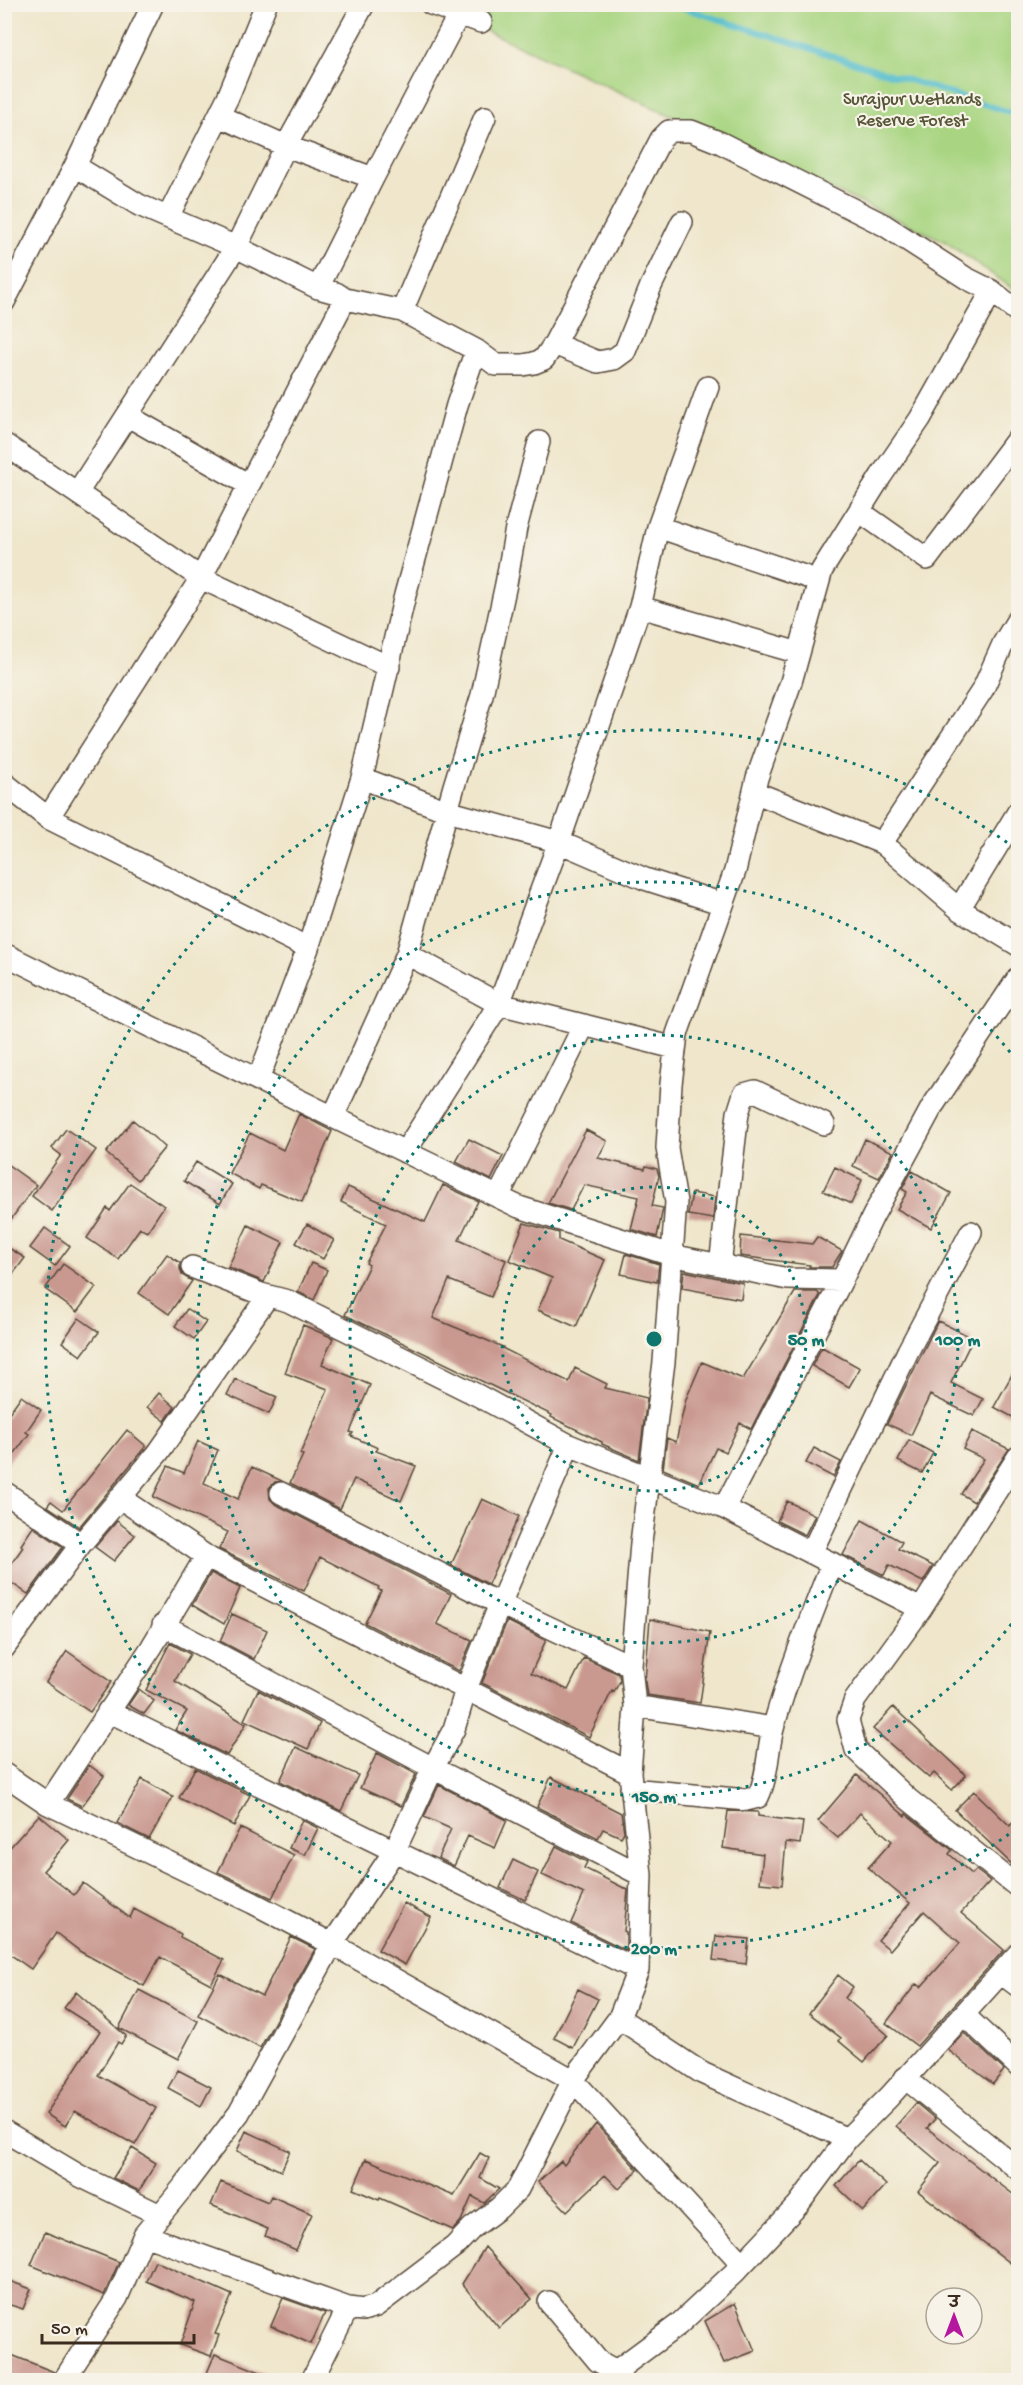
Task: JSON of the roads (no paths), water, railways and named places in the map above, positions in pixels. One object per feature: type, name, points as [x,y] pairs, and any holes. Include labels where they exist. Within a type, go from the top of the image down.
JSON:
[{"type":"street","points":[[8,288],[75,166],[153,4]]},
{"type":"street","points":[[168,217],[219,116],[266,4]]},
{"type":"street","points":[[77,493],[236,248],[286,146],[364,4]]},
{"type":"street","points":[[431,4],[481,22]]},
{"type":"street","points":[[318,288],[459,14]]},
{"type":"street","points":[[219,116],[286,146],[373,178]]},
{"type":"street","points":[[402,311],[484,117]]},
{"type":"street","points":[[75,166],[139,205],[345,299],[402,311],[476,350],[496,364],[523,365],[544,359],[661,139],[665,133],[677,130],[691,131],[721,142],[884,225],[966,278],[992,291],[1018,312]]},
{"type":"street","points":[[554,344],[598,362],[614,360],[625,351],[651,286],[682,222]]},
{"type":"street","points":[[144,2235],[348,2308],[363,2310],[376,2306],[455,2246],[472,2228],[499,2208],[518,2189],[573,2080],[619,2018],[638,1970],[641,1875],[631,1781],[635,1706],[632,1666],[641,1543],[664,1362],[676,1202],[667,1148],[677,1034],[735,871],[754,792],[799,653],[822,570],[920,419],[992,291]]},
{"type":"street","points":[[48,818],[201,578],[345,299]]},
{"type":"street","points":[[258,1080],[308,948],[362,778],[405,595],[448,439],[476,350]]},
{"type":"street","points":[[405,1152],[500,1004],[640,607],[658,527],[708,387]]},
{"type":"street","points":[[128,416],[249,485]]},
{"type":"street","points":[[859,511],[927,559],[1018,438]]},
{"type":"street","points":[[333,1117],[407,954],[482,694],[516,528],[539,442]]},
{"type":"street","points":[[4,444],[201,578],[389,667]]},
{"type":"street","points":[[658,527],[819,581]]},
{"type":"street","points":[[640,607],[799,653]]},
{"type":"street","points":[[882,843],[983,690],[1003,644],[1018,619]]},
{"type":"street","points":[[362,778],[447,811],[559,842],[645,879],[723,904]]},
{"type":"street","points":[[4,783],[48,818],[308,948]]},
{"type":"street","points":[[754,792],[882,843],[959,909],[1018,945]]},
{"type":"street","points":[[959,909],[1018,812]]},
{"type":"street","points":[[4,954],[519,1207],[671,1255],[788,1279],[842,1280]]},
{"type":"street","points":[[407,954],[500,1004],[675,1048]]},
{"type":"street","points":[[724,1508],[873,1216],[932,1107],[1018,978]]},
{"type":"street","points":[[498,1197],[584,1025]]},
{"type":"street","points":[[720,1265],[738,1113],[744,1094],[755,1091],[824,1124]]},
{"type":"street","points":[[811,1553],[908,1351],[971,1232]]},
{"type":"street","points":[[192,1267],[298,1305],[479,1396],[569,1445],[724,1508],[921,1609]]},
{"type":"street","points":[[4,1648],[81,1544],[158,1453],[268,1296]]},
{"type":"street","points":[[64,2380],[117,2298],[144,2235],[239,2113],[332,1944],[395,1850],[454,1729],[466,1689],[500,1604],[569,1445]]},
{"type":"street","points":[[1018,1457],[921,1609],[855,1700],[848,1720],[856,1750],[908,1799],[1018,1887]]},
{"type":"street","points":[[5,1493],[81,1544]]},
{"type":"street","points":[[281,1493],[500,1604],[632,1666]]},
{"type":"street","points":[[120,1498],[209,1558],[466,1689],[631,1781],[746,1800],[758,1797],[764,1783],[773,1728],[795,1657],[832,1563]]},
{"type":"street","points":[[48,1804],[151,1648],[202,1563],[209,1558]]},
{"type":"street","points":[[163,1626],[641,1875]]},
{"type":"street","points":[[635,1706],[773,1728]]},
{"type":"street","points":[[108,1711],[638,1970]]},
{"type":"street","points":[[4,1774],[48,1804],[253,1903],[332,1944],[573,2080],[742,2264]]},
{"type":"street","points":[[549,2302],[598,2361],[619,2376],[678,2325],[742,2264],[798,2205],[847,2139],[964,2015],[1010,1980],[1018,1954]]},
{"type":"street","points":[[964,2015],[1018,2066]]},
{"type":"street","points":[[619,2018],[702,2073],[847,2139]]},
{"type":"street","points":[[905,2078],[1018,2169]]},
{"type":"street","points":[[4,2131],[80,2176],[160,2215]]},
{"type":"street","points":[[312,2380],[348,2308]]},
{"type":"waterway","points":[[671,4],[1018,115]]},
{"type":"park label","name":"Surajpur Wetlands Reserve Forest","points":[[912,110]]}]
